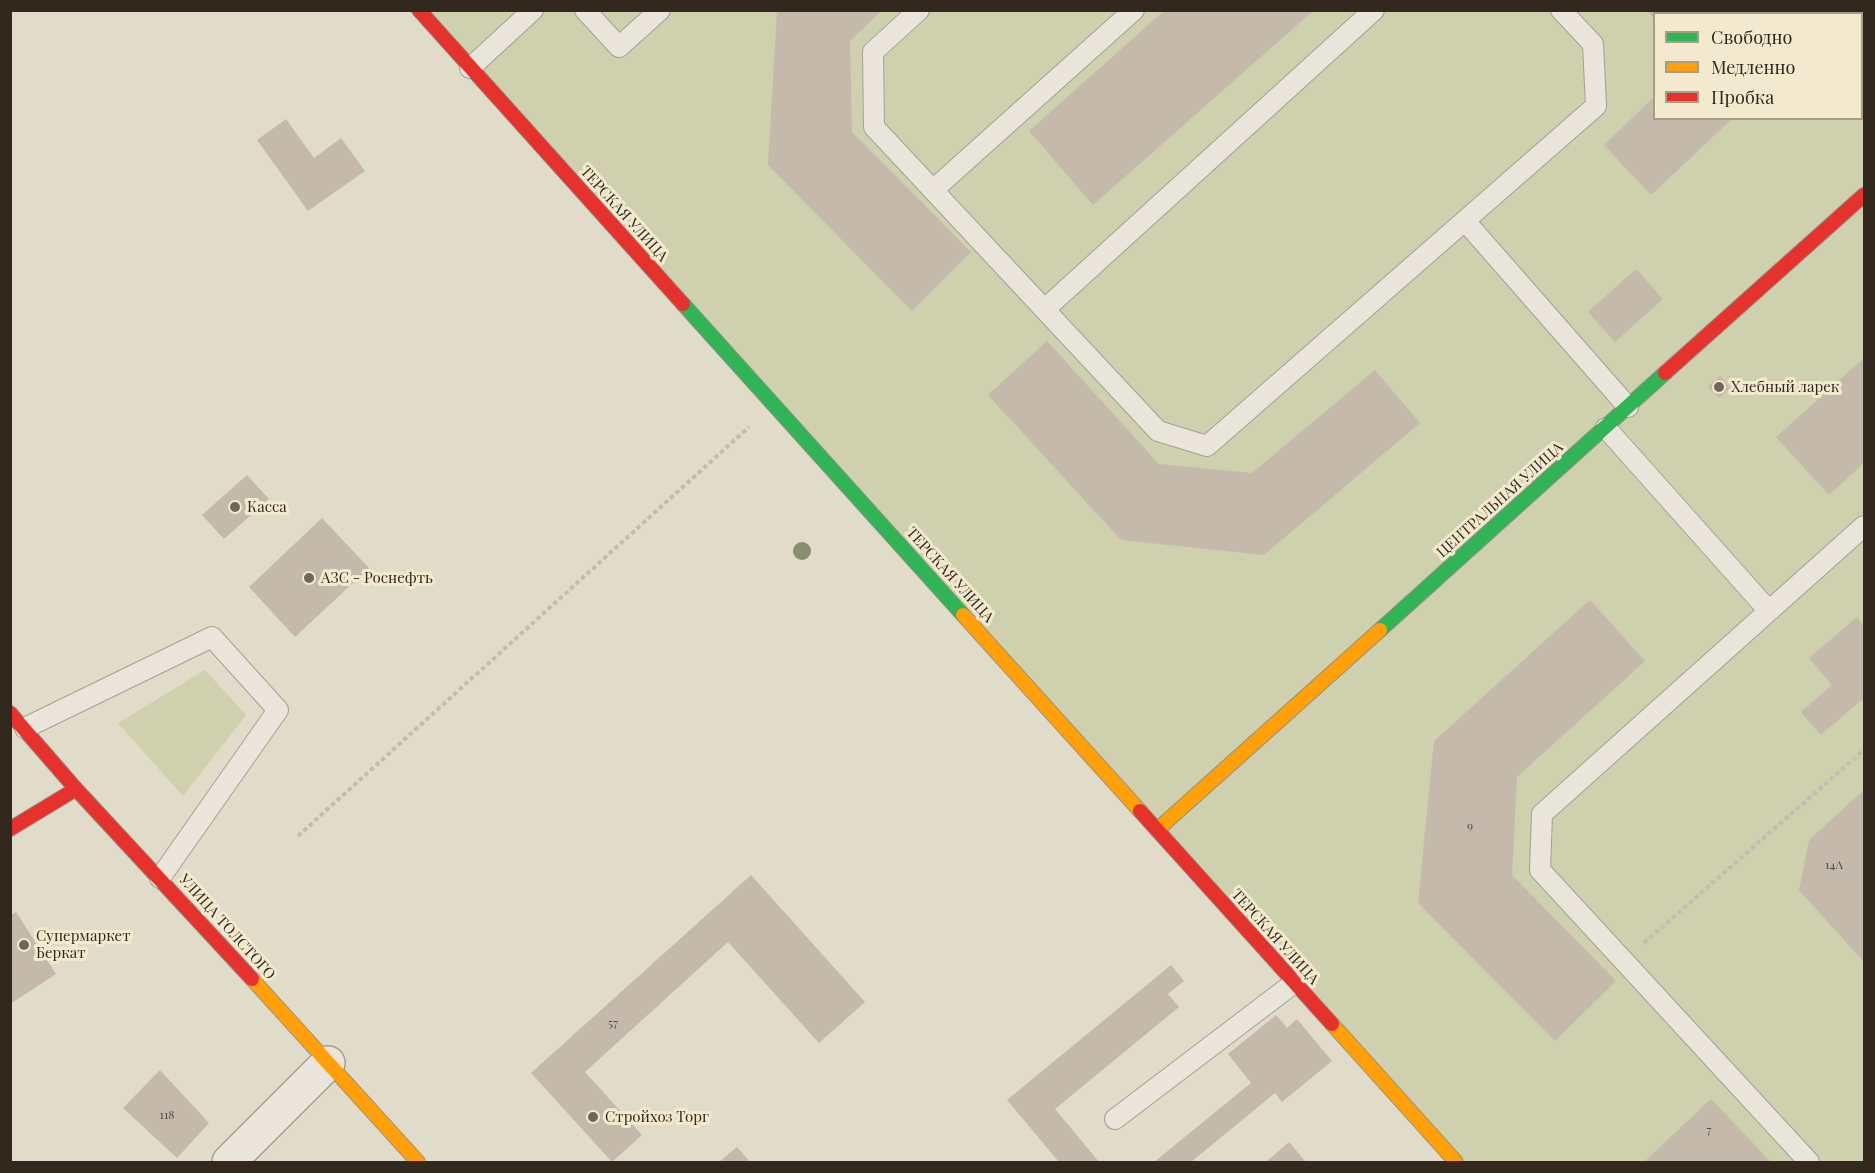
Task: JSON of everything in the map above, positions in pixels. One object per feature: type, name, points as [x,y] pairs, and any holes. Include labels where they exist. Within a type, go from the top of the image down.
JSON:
[{"type":"street","name":"ТЕРСКАЯ УЛИЦА","points":[[418,10],[1456,1162]]},
{"type":"street","name":"ЦЕНТРАЛЬНАЯ УЛИЦА","points":[[1157,830],[1864,195]]},
{"type":"street","name":"УЛИЦА ТОЛСТОГО","points":[[10,713],[76,789],[418,1162]]},
{"type":"street","points":[[10,829],[76,789]]},
{"type":"street","points":[[229,1162],[328,1062]]},
{"type":"lane","points":[[470,68],[533,10]]},
{"type":"lane","points":[[585,10],[619,47],[660,10]]},
{"type":"lane","points":[[920,10],[873,52],[874,127],[1158,430],[1207,446],[1596,106],[1593,44],[1561,10]]},
{"type":"lane","points":[[933,190],[1134,10]]},
{"type":"lane","points":[[1045,309],[1374,10]]},
{"type":"lane","points":[[1465,221],[1628,407]]},
{"type":"lane","points":[[1605,428],[1769,611]]},
{"type":"lane","points":[[1809,1162],[1540,870],[1542,814],[1864,526]]},
{"type":"lane","points":[[24,728],[212,637],[278,710],[160,878]]},
{"type":"lane","points":[[1115,1119],[1294,983]]},
{"type":"path","points":[[298,836],[774,404]]},
{"type":"path","points":[[1623,961],[1864,750]]},
{"type":"green space","points":[[419,11],[1864,11],[1864,1162],[1456,1162]]},
{"type":"green space","points":[[205,670],[246,715],[183,796],[118,723]]},
{"type":"building","points":[[777,10],[882,10],[850,41],[852,132],[971,252],[912,311],[768,165]]},
{"type":"building","points":[[1165,10],[1314,10],[1093,205],[1029,131]]},
{"type":"building","points":[[1647,10],[1745,10],[1746,12],[1653,12],[1653,18]]},
{"type":"building","points":[[1653,98],[1653,120],[1731,120],[1651,195],[1604,145]]},
{"type":"building","points":[[286,119],[314,158],[341,138],[365,171],[308,211],[257,140]]},
{"type":"building","points":[[1636,269],[1663,299],[1615,342],[1588,312]]},
{"type":"building","points":[[1047,341],[1159,464],[1252,473],[1375,370],[1420,423],[1264,555],[1121,540],[988,395]]},
{"type":"building","points":[[1864,358],[1864,463],[1829,495],[1776,437]]},
{"type":"building","name":"Хлебный ларек","points":[[1720,376],[1730,388],[1719,398],[1708,386]]},
{"type":"building","name":"Касса","points":[[247,475],[269,499],[224,539],[202,515]]},
{"type":"building","name":"АЗС - Роснефть","points":[[322,518],[369,568],[295,637],[249,587]]},
{"type":"building","points":[[1590,600],[1645,661],[1517,777],[1512,875],[1616,981],[1555,1041],[1418,903],[1434,741]]},
{"type":"building","points":[[1857,617],[1864,626],[1864,698],[1821,735],[1801,712],[1832,685],[1809,658]]},
{"type":"building","points":[[1864,790],[1864,962],[1799,890],[1809,840]]},
{"type":"building","points":[[751,875],[865,1002],[819,1043],[728,942],[585,1072],[642,1135],[612,1162],[531,1073]]},
{"type":"building","name":"Супермаркет Беркат","points":[[16,912],[56,974],[10,1004],[10,916]]},
{"type":"building","points":[[1171,965],[1184,981],[1168,994],[1179,1007],[1055,1109],[1099,1162],[1059,1162],[1007,1100]]},
{"type":"building","points":[[1276,1015],[1287,1028],[1297,1019],[1332,1061],[1282,1102],[1275,1093],[1191,1162],[1154,1162],[1251,1083],[1228,1054]]},
{"type":"building","points":[[160,1070],[209,1123],[177,1158],[123,1108]]},
{"type":"building","points":[[1711,1099],[1771,1162],[1645,1161]]},
{"type":"building","points":[[1289,1142],[1306,1162],[1266,1162]]},
{"type":"building","points":[[737,1147],[750,1162],[719,1162]]},
{"type":"traffic: fast","points":[[683,304],[963,615]]},
{"type":"traffic: fast","points":[[1380,630],[1665,373]]},
{"type":"traffic: slow","points":[[963,615],[1140,811]]},
{"type":"traffic: slow","points":[[1157,830],[1380,630]]},
{"type":"traffic: slow","points":[[252,979],[418,1162]]},
{"type":"traffic: slow","points":[[1332,1024],[1456,1162]]},
{"type":"traffic: jam","points":[[419,10],[683,304]]},
{"type":"traffic: jam","points":[[1665,373],[1864,195]]},
{"type":"traffic: jam","points":[[10,713],[76,789],[252,979]]},
{"type":"traffic: jam","points":[[10,829],[76,789]]},
{"type":"traffic: jam","points":[[1140,811],[1332,1024]]},
{"type":"place","name":"Хлебный ларек","points":[[1719,387]]},
{"type":"place","name":"Касса","points":[[235,507]]},
{"type":"place","name":"АЗС - Роснефть","points":[[309,578]]},
{"type":"place","name":"Супермаркет Беркат","points":[[24,945]]},
{"type":"place","name":"Стройхоз Торг","points":[[593,1117]]}]
